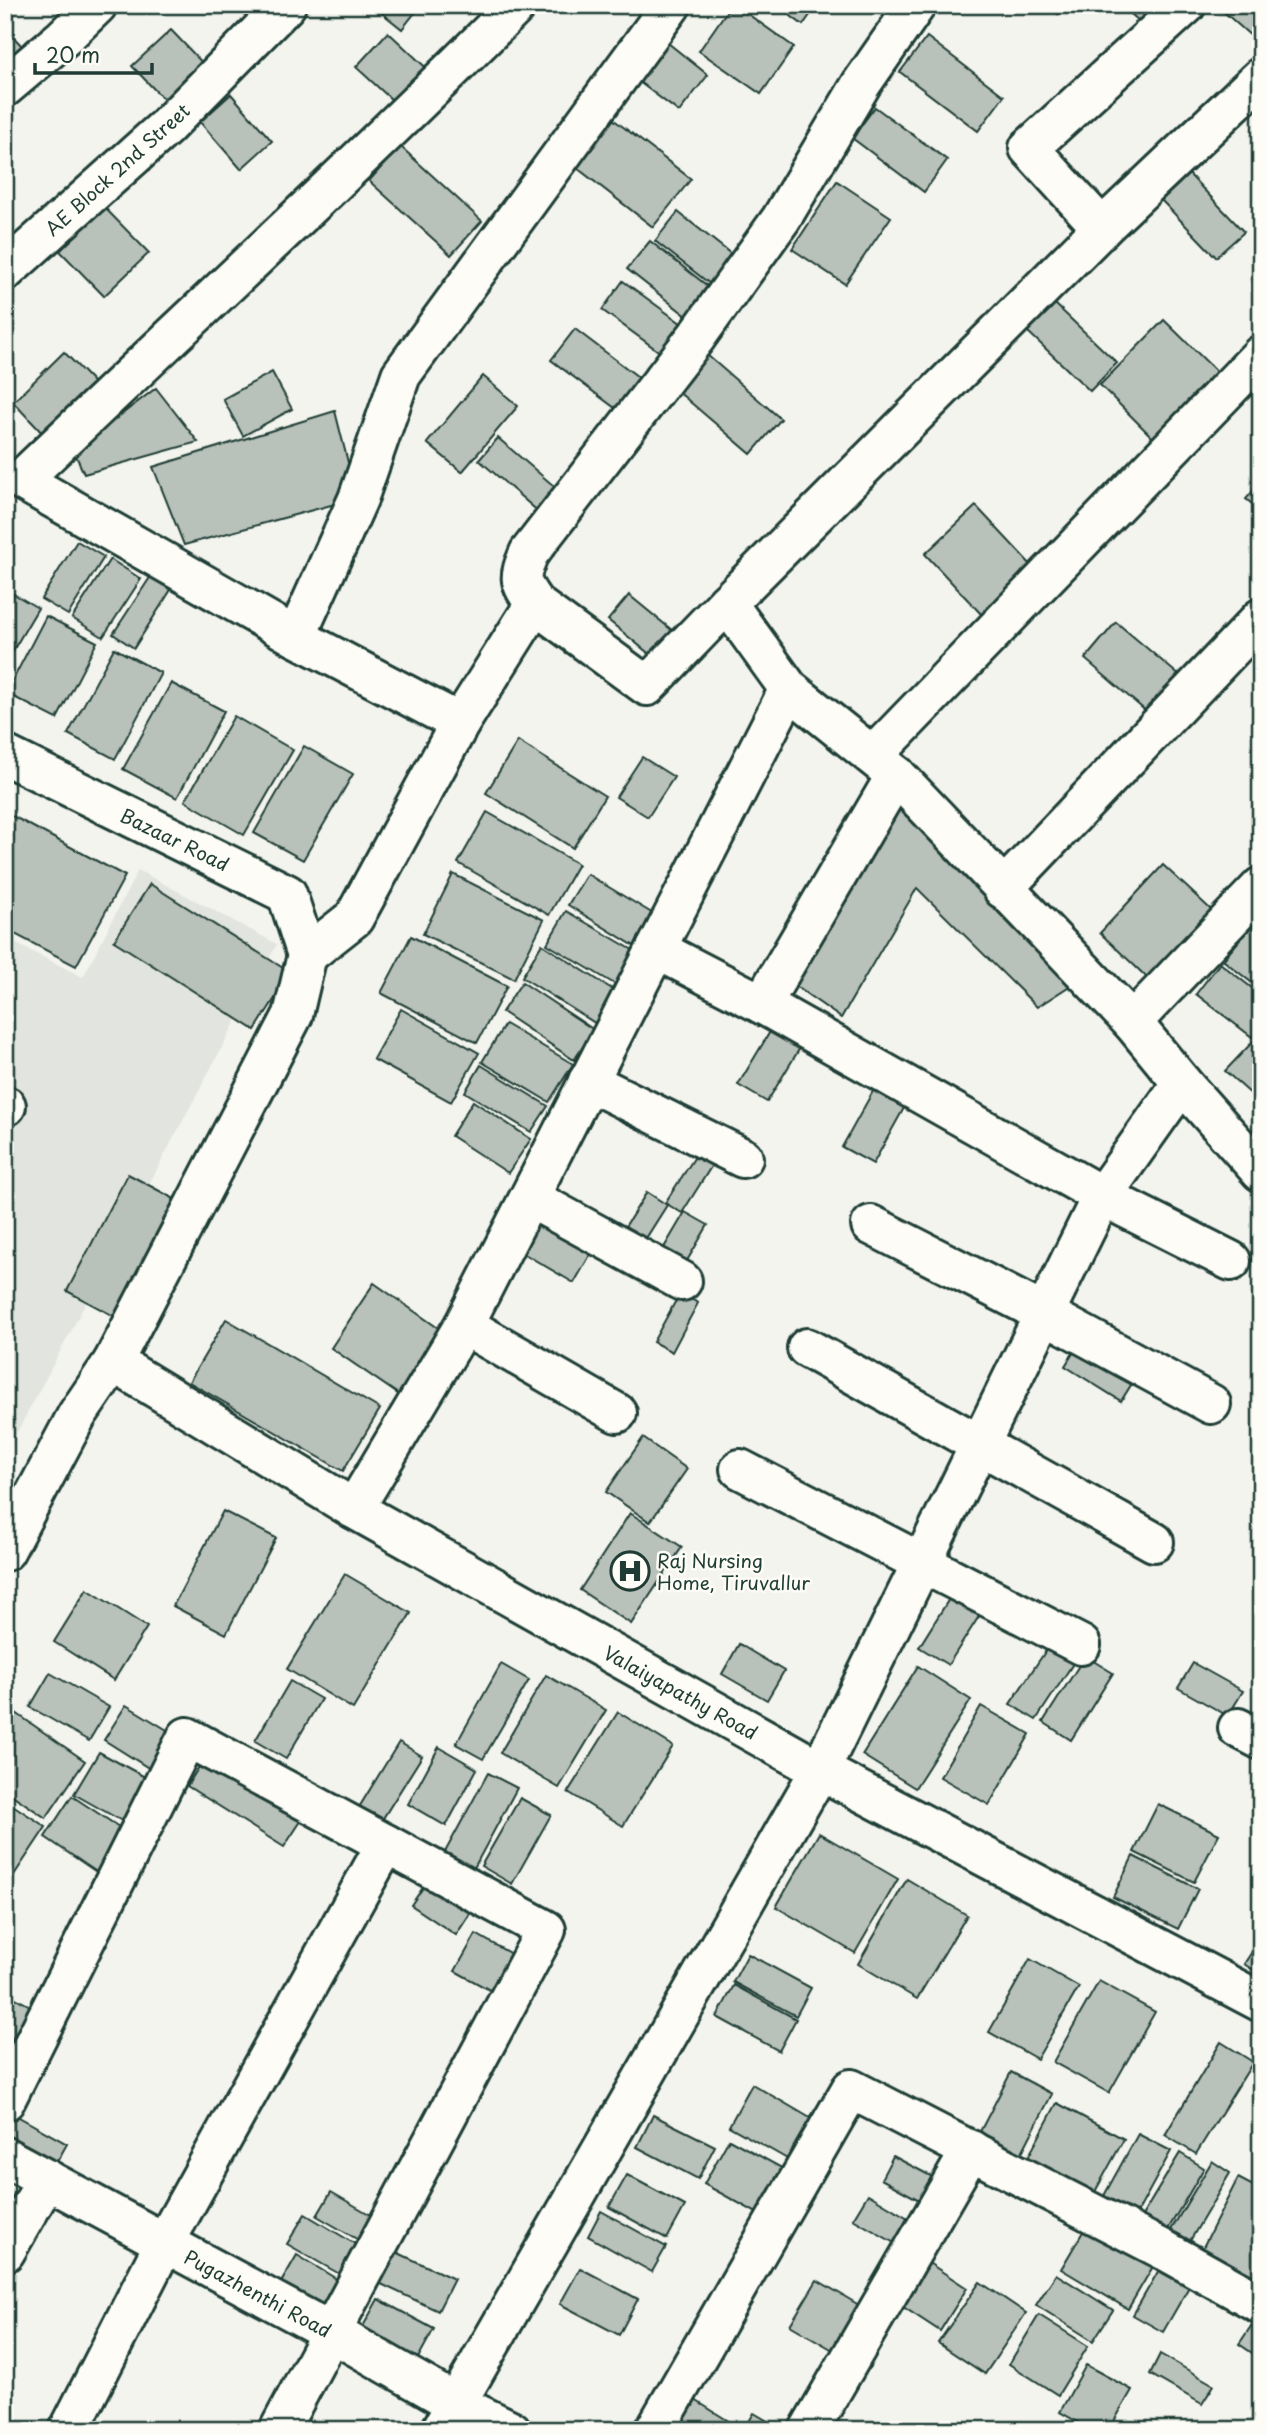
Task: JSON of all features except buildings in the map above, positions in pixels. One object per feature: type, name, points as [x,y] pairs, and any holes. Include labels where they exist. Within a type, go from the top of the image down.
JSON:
[{"type":"street","points":[[5,87],[97,5]]},
{"type":"street","name":"AE Block 2nd Street","points":[[5,271],[166,127],[286,5]]},
{"type":"street","points":[[460,723],[296,637],[21,480],[427,95],[517,5]]},
{"type":"street","points":[[296,637],[358,499],[401,375],[671,5]]},
{"type":"street","points":[[916,5],[862,83],[774,230],[697,336],[529,554],[521,572],[521,584],[535,604],[647,686],[1102,228],[1261,77]]},
{"type":"street","points":[[1102,228],[1029,148],[1186,5]]},
{"type":"street","points":[[762,1004],[885,765],[1261,355]]},
{"type":"street","points":[[727,603],[789,689],[885,765],[1132,1022],[1181,1083],[1259,1168]]},
{"type":"street","points":[[5,1551],[77,1415],[113,1362],[293,1015],[307,955],[354,918],[460,723],[535,604]]},
{"type":"street","points":[[1003,889],[1261,618]]},
{"type":"street","points":[[354,1509],[464,1325],[789,689]]},
{"type":"street","name":"Bazaar Road","points":[[5,755],[287,894],[307,955]]},
{"type":"street","points":[[1132,1022],[1261,887]]},
{"type":"street","points":[[656,949],[762,1004],[1102,1196],[1231,1261]]},
{"type":"street","points":[[588,1081],[743,1158]]},
{"type":"street","points":[[448,2416],[820,1770],[1102,1196],[1181,1083]]},
{"type":"street","points":[[530,1198],[682,1281]]},
{"type":"street","points":[[871,1225],[1045,1314],[1211,1404]]},
{"type":"street","points":[[464,1325],[617,1413]]},
{"type":"street","points":[[807,1348],[1154,1542]]},
{"type":"street","name":"Valaiyapathy Road","points":[[113,1362],[354,1509],[820,1770],[1261,2002]]},
{"type":"street","points":[[740,1469],[1081,1646]]},
{"type":"street","points":[[5,2101],[187,1737],[546,1930],[279,2430]]},
{"type":"street","points":[[69,2430],[165,2242],[386,1844]]},
{"type":"street","points":[[654,2430],[851,2089],[1167,2251],[1261,2304]]},
{"type":"street","points":[[809,2430],[971,2150]]},
{"type":"street","name":"Pugazhenthi Road","points":[[5,2157],[331,2332],[448,2416],[511,2430]]},
{"type":"street","points":[[5,2252],[47,2179]]},
{"type":"shaded area","points":[[138,870],[277,944],[5,1455],[5,938],[83,977]]},
{"type":"place","name":"Raj Nursing Home, Tiruvallur","points":[[630,1571]]}]
